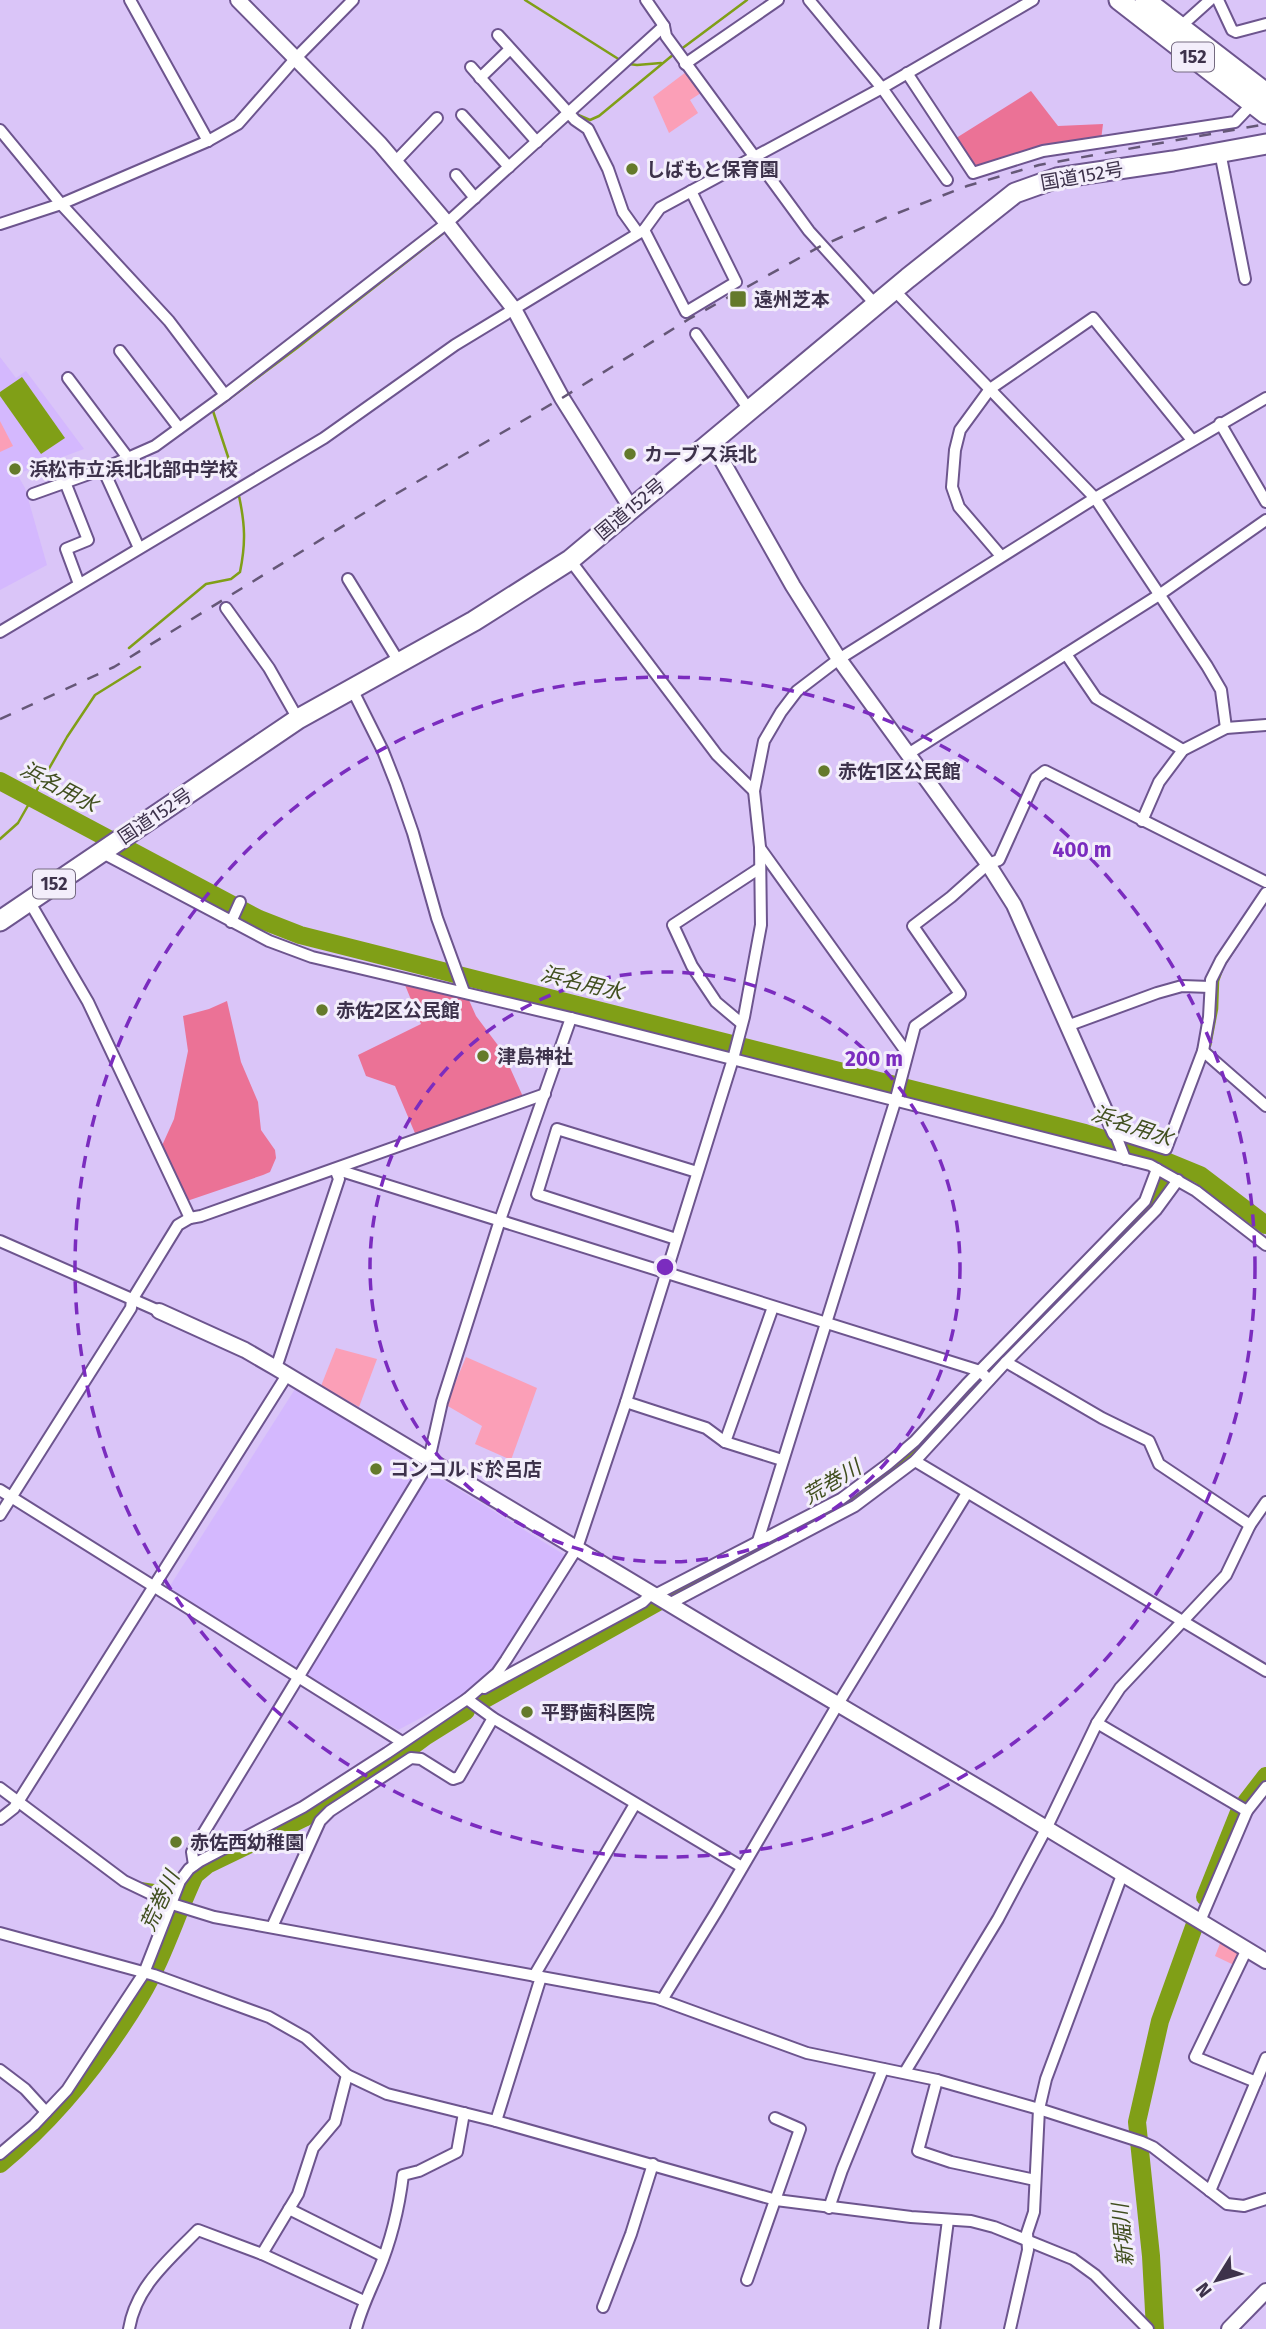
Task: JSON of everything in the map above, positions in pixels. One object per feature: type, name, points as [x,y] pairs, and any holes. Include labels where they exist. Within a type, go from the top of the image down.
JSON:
[{"type":"highway","name":"152","points":[[1119,0],[1262,96]]},
{"type":"highway","name":"152","points":[[1145,0],[1262,96]]},
{"type":"highway","name":"国道152号","points":[[0,920],[298,719],[474,621],[570,560],[894,290],[1015,193],[1057,177],[1266,144]]},
{"type":"street","points":[[130,0],[208,141]]},
{"type":"street","points":[[238,0],[395,162],[514,309],[562,398],[631,508]]},
{"type":"street","points":[[0,224],[61,204],[208,141],[237,124],[353,0]]},
{"type":"street","points":[[646,0],[684,62],[808,231],[876,305]]},
{"type":"street","points":[[684,62],[778,0]]},
{"type":"street","points":[[809,0],[882,88],[947,180]]},
{"type":"street","points":[[0,632],[324,438],[455,345],[641,232],[660,208],[882,88],[1033,0]]},
{"type":"street","points":[[1180,27],[1210,0]]},
{"type":"street","points":[[1218,0],[1232,30],[1236,32],[1266,24]]},
{"type":"street","points":[[33,494],[103,469],[155,446],[225,395],[450,227],[475,198],[571,115],[628,57],[664,26]]},
{"type":"street","points":[[498,35],[571,115],[588,129],[608,169],[623,212],[641,232],[686,312],[736,282],[691,191]]},
{"type":"street","points":[[480,78],[510,49]]},
{"type":"street","points":[[471,68],[537,142]]},
{"type":"street","points":[[907,73],[973,173],[1043,151],[1236,122],[1262,96]]},
{"type":"street","points":[[461,115],[509,167]]},
{"type":"street","points":[[395,162],[436,118]]},
{"type":"street","points":[[0,130],[61,204],[169,321],[225,395]]},
{"type":"street","points":[[1220,152],[1245,279]]},
{"type":"street","points":[[456,175],[475,198]]},
{"type":"street","points":[[894,290],[1095,498],[1221,690],[1226,727]]},
{"type":"street","points":[[1001,556],[959,507],[952,487],[955,450],[960,430],[990,389],[1093,318],[1192,439]]},
{"type":"street","points":[[696,334],[750,411]]},
{"type":"street","points":[[120,351],[179,428]]},
{"type":"street","points":[[68,378],[128,458]]},
{"type":"street","points":[[0,2154],[67,2090],[148,1974],[180,1881],[194,1865],[303,1807],[471,1695],[497,1673],[577,1549],[733,1057],[761,925],[760,848],[754,791],[764,741],[781,712],[806,681],[839,659],[1095,498],[1266,398]]},
{"type":"street","points":[[1220,423],[1266,502]]},
{"type":"street","points":[[711,441],[793,586],[839,659],[988,864],[1014,905],[1125,1159]]},
{"type":"street","points":[[103,469],[139,548]]},
{"type":"street","points":[[65,482],[88,540],[66,549],[79,584]]},
{"type":"street","points":[[908,754],[1159,594],[1266,520]]},
{"type":"street","points":[[570,560],[711,748],[754,791]]},
{"type":"street","points":[[348,579],[399,662]]},
{"type":"street","points":[[226,608],[269,668],[298,719]]},
{"type":"street","points":[[1066,654],[1096,698],[1183,750]]},
{"type":"street","points":[[352,689],[396,784],[463,988]]},
{"type":"street","points":[[1142,821],[1158,782],[1183,750],[1226,727],[1266,725]]},
{"type":"street","points":[[758,1541],[896,1098],[915,1026],[960,994],[913,926],[988,864],[999,860],[1036,778],[1045,771],[1266,882]]},
{"type":"street","points":[[760,848],[907,1053]]},
{"type":"street","points":[[105,850],[269,941],[312,957],[463,988],[571,1018],[896,1098],[1157,1169],[1196,1191],[1266,1244]]},
{"type":"street","points":[[741,1023],[716,1002],[692,966],[673,925],[760,867]]},
{"type":"street","points":[[1115,1133],[1166,1149],[1203,1051],[1209,1017],[1210,987],[1222,960],[1266,893]]},
{"type":"street","points":[[29,901],[88,1002],[190,1218]]},
{"type":"street","points":[[233,919],[240,902]]},
{"type":"street","points":[[1067,1026],[1182,986],[1210,987]]},
{"type":"street","points":[[194,1865],[192,1852],[428,1464],[442,1402],[500,1220],[571,1018]]},
{"type":"street","points":[[1203,1051],[1264,1102]]},
{"type":"street","points":[[0,1515],[131,1308],[132,1300],[178,1225],[190,1218],[545,1094]]},
{"type":"street","points":[[676,1239],[537,1194],[557,1129],[697,1172]]},
{"type":"street","points":[[335,1169],[666,1271],[986,1376]]},
{"type":"street","points":[[0,1819],[18,1801],[154,1586],[282,1371],[339,1179],[335,1169]]},
{"type":"street","points":[[471,1695],[643,1602],[660,1598],[855,1506],[885,1486],[915,1461],[986,1376],[1145,1201],[1157,1169]]},
{"type":"street","points":[[660,1598],[758,1541],[841,1499],[888,1464],[986,1376],[1006,1362],[1156,1210],[1178,1180]]},
{"type":"street","points":[[0,1241],[245,1350],[282,1371],[1266,1961]]},
{"type":"street","points":[[725,1442],[773,1307]]},
{"type":"street","points":[[1006,1362],[1102,1418],[1149,1441],[1158,1464],[1250,1524]]},
{"type":"street","points":[[625,1402],[706,1428],[725,1442],[782,1460]]},
{"type":"street","points":[[915,1461],[1266,1671]]},
{"type":"street","points":[[0,1490],[402,1742]]},
{"type":"street","points":[[662,2000],[967,1493]]},
{"type":"street","points":[[905,2072],[998,1919],[1046,1829],[1097,1723],[1120,1688],[1226,1574],[1250,1524],[1266,1502]]},
{"type":"street","points":[[471,1695],[493,1718],[742,1867]]},
{"type":"street","points":[[272,1927],[316,1829],[330,1811],[411,1758],[421,1759],[453,1779],[459,1777],[493,1718]]},
{"type":"street","points":[[1097,1723],[1247,1811]]},
{"type":"street","points":[[1200,1921],[1247,1811],[1266,1787]]},
{"type":"street","points":[[0,1788],[124,1881],[172,1904],[214,1917],[662,2000],[807,2053],[937,2080],[1137,2141],[1153,2147],[1227,2204],[1236,2206],[1266,2199]]},
{"type":"street","points":[[496,2121],[538,1977],[635,1804]]},
{"type":"street","points":[[1010,2329],[1028,2240],[1027,2233],[1034,2212],[1039,2109],[1046,2079],[1122,1875]]},
{"type":"street","points":[[0,1933],[148,1974],[269,2017],[306,2038],[347,2075],[387,2094],[496,2121],[776,2200],[830,2208],[971,2221],[1028,2240],[1073,2259],[1095,2275],[1148,2329]]},
{"type":"street","points":[[1247,1949],[1195,2057],[1256,2082]]},
{"type":"street","points":[[1210,2191],[1266,2058]]},
{"type":"street","points":[[830,2208],[842,2170],[883,2069]]},
{"type":"street","points":[[0,2070],[25,2089],[46,2112]]},
{"type":"street","points":[[262,2253],[298,2194],[313,2148],[335,2122],[347,2075]]},
{"type":"street","points":[[937,2080],[918,2151],[1035,2180]]},
{"type":"street","points":[[356,2329],[399,2206],[402,2175],[419,2171],[457,2152],[464,2113]]},
{"type":"street","points":[[747,2280],[800,2129],[775,2118]]},
{"type":"street","points":[[603,2307],[631,2234],[653,2164]]},
{"type":"street","points":[[289,2209],[383,2256]]},
{"type":"street","points":[[934,2329],[948,2220]]},
{"type":"street","points":[[129,2329],[131,2315],[149,2280],[198,2230],[262,2253],[364,2301]]},
{"type":"street","points":[[1229,2329],[1266,2291]]},
{"type":"shaded area","points":[[686,72],[701,93],[690,100],[698,113],[669,133],[653,97]]},
{"type":"shaded area","points":[[1031,91],[1058,126],[1103,124],[1101,140],[973,170],[953,140]]},
{"type":"shaded area","name":"浜松市立浜北北部中学校","points":[[0,357],[16,378],[26,371],[84,449],[17,474],[25,488],[47,565],[0,590]]},
{"type":"shaded area","points":[[22,377],[65,438],[41,454],[0,396],[0,392]]},
{"type":"shaded area","points":[[0,421],[13,446],[0,452]]},
{"type":"shaded area","points":[[405,985],[468,998],[476,1016],[503,1052],[524,1099],[417,1138],[395,1086],[366,1076],[358,1055],[421,1024]]},
{"type":"shaded area","points":[[227,1001],[241,1062],[258,1102],[261,1130],[275,1150],[276,1158],[270,1172],[187,1201],[160,1150],[174,1119],[188,1051],[183,1016]]},
{"type":"shaded area","points":[[336,1348],[377,1359],[359,1407],[321,1386]]},
{"type":"shaded area","points":[[466,1357],[537,1388],[511,1460],[475,1444],[482,1426],[446,1405]]},
{"type":"shaded area","points":[[295,1389],[568,1557],[496,1666],[470,1692],[398,1730],[168,1589]]},
{"type":"shaded area","points":[[1221,1941],[1242,1954],[1236,1966],[1215,1956]]},
{"type":"waterway","points":[[525,0],[620,60]]},
{"type":"waterway","points":[[680,50],[747,0]]},
{"type":"waterway","points":[[576,114],[590,120],[599,116],[674,54]]},
{"type":"waterway","points":[[629,64],[661,63]]},
{"type":"waterway","points":[[454,224],[568,120]]},
{"type":"waterway","points":[[234,475],[213,411],[446,231]]},
{"type":"waterway","points":[[129,648],[206,584],[231,579],[240,572],[244,534],[239,496]]},
{"type":"waterway","points":[[0,839],[18,823],[67,737],[95,695],[140,667]]},
{"type":"waterway","name":"浜名用水","points":[[0,781],[259,919],[300,935],[1085,1133],[1144,1152],[1200,1175],[1266,1225]]},
{"type":"waterway","points":[[1210,1046],[1217,1009],[1218,981],[1223,967],[1238,944]]},
{"type":"waterway","name":"荒巻川","points":[[480,1702],[872,1487],[922,1440],[1103,1253],[1153,1206],[1167,1181]]},
{"type":"waterway","name":"荒巻川","points":[[0,2164],[41,2127],[77,2087],[110,2043],[148,1982],[195,1875],[207,1865],[304,1818],[363,1783],[426,1736],[466,1711]]},
{"type":"waterway","points":[[1246,1802],[1266,1776]]},
{"type":"waterway","points":[[1205,1897],[1239,1812]]},
{"type":"waterway","points":[[47,1830],[115,1880]]},
{"type":"waterway","points":[[139,1883],[174,1888]]},
{"type":"waterway","name":"荒巻川","points":[[180,1889],[188,1890]]},
{"type":"waterway","points":[[1155,2329],[1151,2256],[1137,2122],[1160,2021],[1195,1924]]},
{"type":"railway","points":[[0,719],[114,667],[382,502],[562,398],[689,319],[821,246],[967,186],[1039,165],[1266,124]]},
{"type":"place","name":"しばもと保育園","points":[[632,169]]},
{"type":"place","name":"遠州芝本","points":[[738,299]]},
{"type":"place","name":"カーブス浜北","points":[[630,454]]},
{"type":"place","name":"浜松市立浜北北部中学校","points":[[15,469]]},
{"type":"place","name":"赤佐1区公民館","points":[[824,771]]},
{"type":"place","name":"赤佐2区公民館","points":[[322,1010]]},
{"type":"place","name":"津島神社","points":[[483,1056]]},
{"type":"place","name":"コンコルド於呂店","points":[[376,1469]]},
{"type":"place","name":"平野歯科医院","points":[[527,1712]]},
{"type":"place","name":"赤佐西幼稚園","points":[[176,1842]]},
{"type":"water label","name":"新堀川","points":[[1123,2235]]}]
